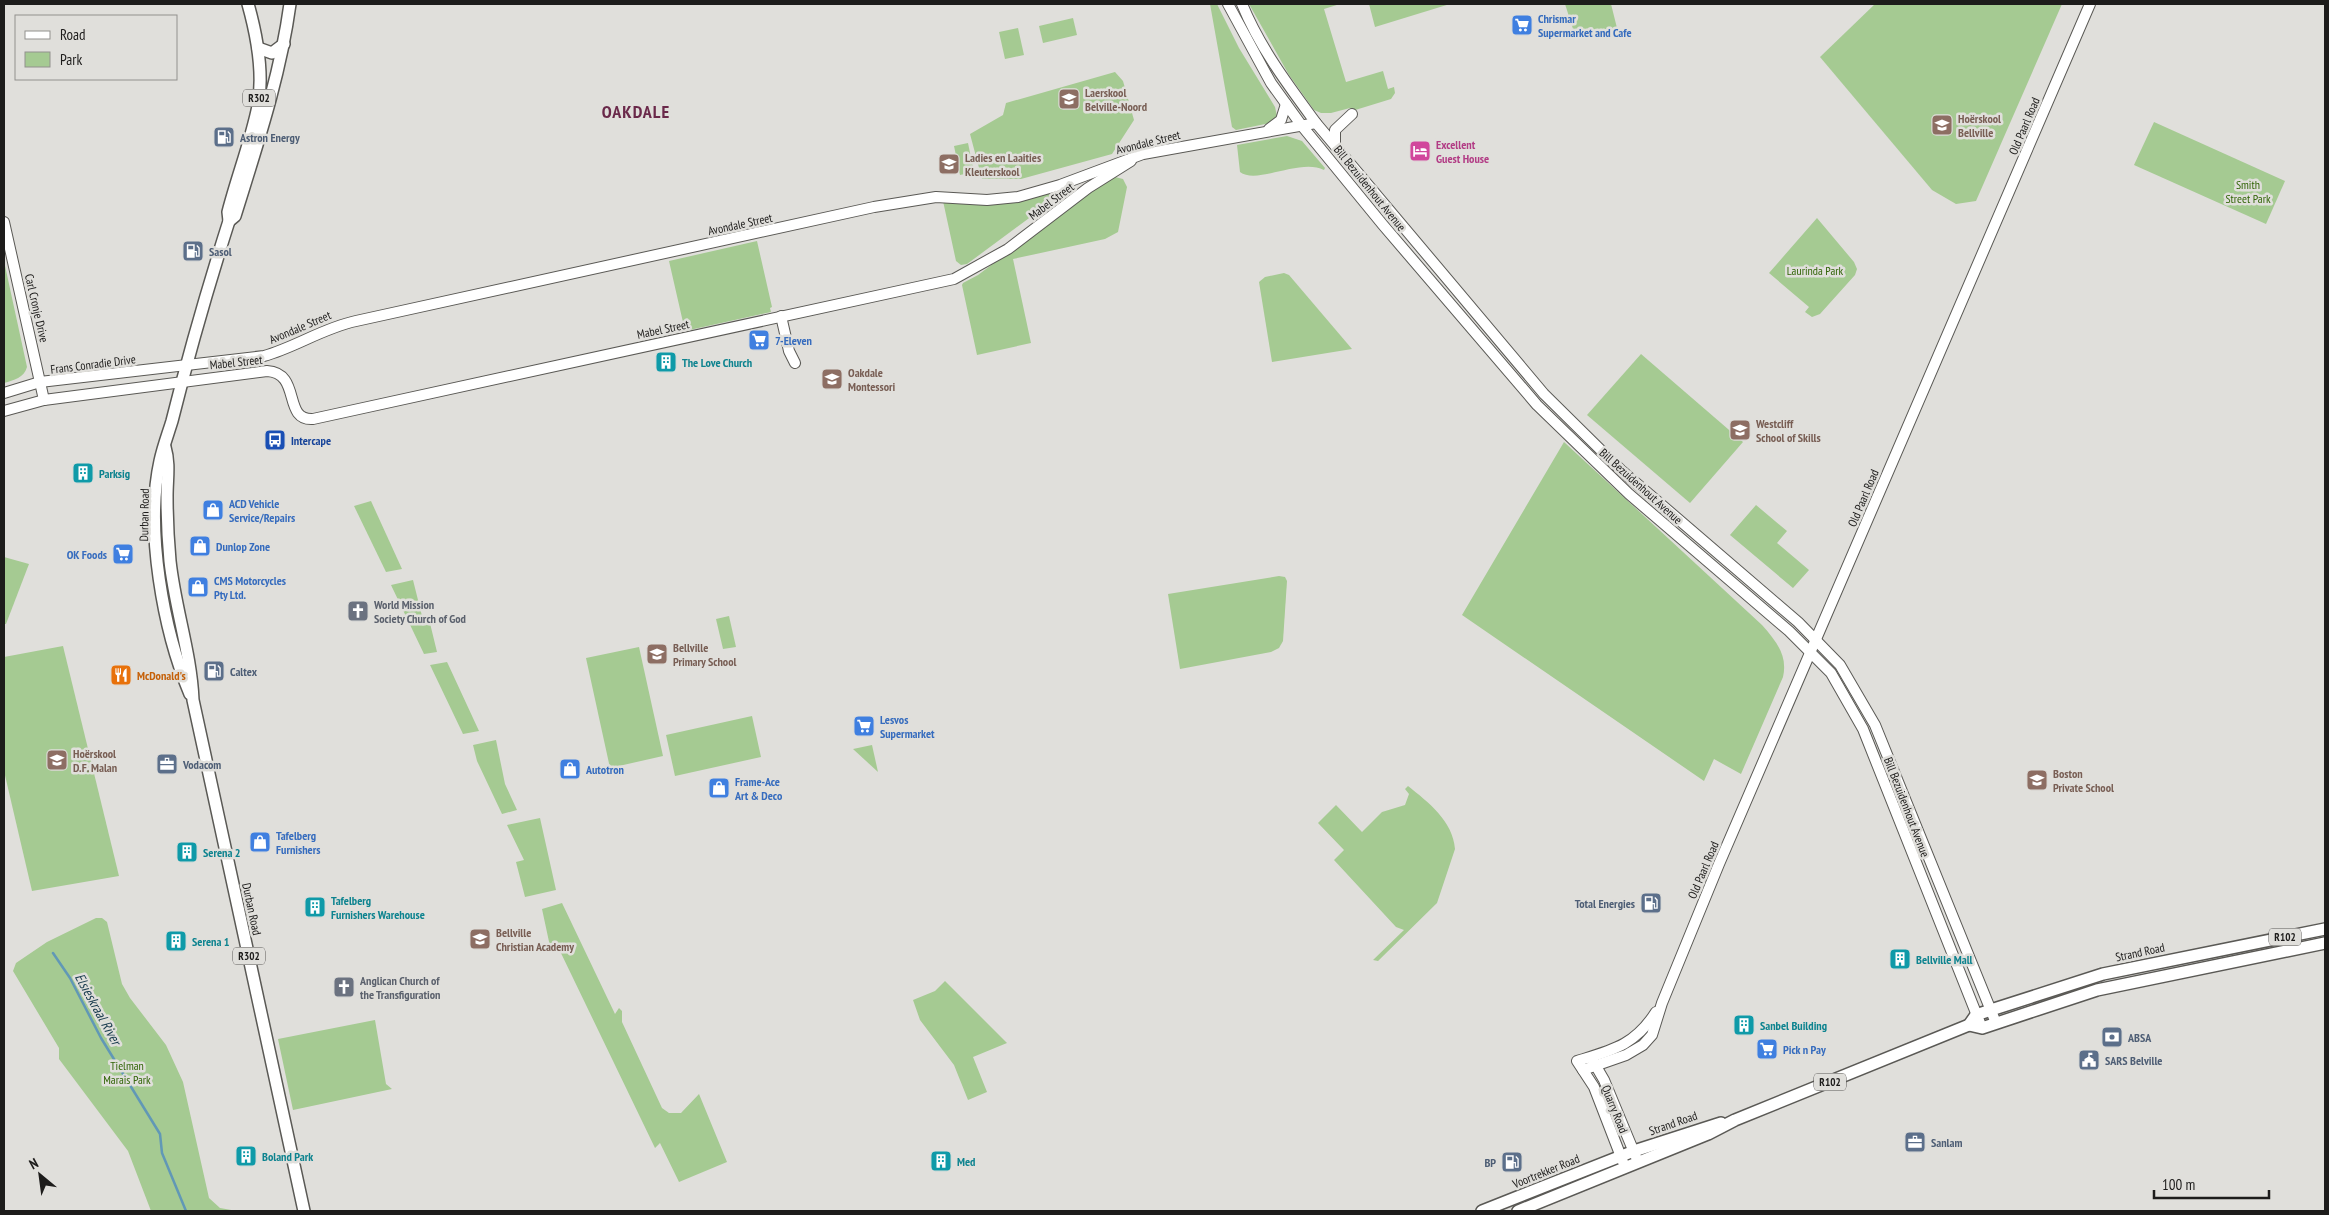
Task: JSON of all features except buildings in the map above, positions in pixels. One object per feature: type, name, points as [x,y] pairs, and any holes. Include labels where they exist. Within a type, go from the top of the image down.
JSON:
[{"type":"main road","name":"Durban Road","points":[[248,4],[258,48],[260,71],[258,106],[228,212],[229,221],[160,460],[156,515],[161,589],[166,616],[184,680],[193,700],[304,1211]]},
{"type":"main road","name":"Durban Road","points":[[229,221],[235,216],[274,90],[290,4]]},
{"type":"main road","name":"Bill Bezuidenhout Avenue","points":[[1228,4],[1271,83],[1302,126],[1383,225],[1542,410],[1629,494],[1810,650],[1841,688],[1863,729],[1912,857],[1982,1028]]},
{"type":"main road","name":"Bill Bezuidenhout Avenue","points":[[1242,4],[1282,78],[1316,124],[1544,394],[1621,470],[1816,639],[1840,665],[1867,708],[1996,1023]]},
{"type":"main road","name":"Old Paarl Road","points":[[1580,1066],[1596,1066],[1626,1055],[1648,1039],[1655,1029],[1662,1002],[1810,650],[2090,4]]},
{"type":"main road","points":[[258,48],[272,53],[284,44]]},
{"type":"main road","points":[[1264,132],[1281,120],[1286,104]]},
{"type":"main road","points":[[1335,146],[1335,130],[1352,114]]},
{"type":"main road","name":"Avondale Street","points":[[186,365],[264,356],[288,348],[335,325],[874,208],[936,197],[987,200],[1018,197],[1060,185],[1143,154],[1316,124]]},
{"type":"main road","name":"Mabel Street","points":[[181,382],[264,371],[276,372],[288,383],[296,411],[304,418],[314,420],[781,316],[954,280],[1008,249],[1088,188],[1143,154]]},
{"type":"main road","name":"Carl Cronje Drive","points":[[4,222],[44,400]]},
{"type":"main road","name":"Carl Cronje Drive","points":[[4,242],[10,252]]},
{"type":"main road","points":[[781,316],[789,351],[795,364]]},
{"type":"main road","name":"Frans Conradie Drive","points":[[4,393],[40,382],[186,365]]},
{"type":"main road","points":[[4,412],[44,400],[181,382]]},
{"type":"main road","points":[[1911,815],[1918,847],[1912,857]]},
{"type":"main road","name":"Strand Road","points":[[1976,1016],[2103,974],[2325,929]]},
{"type":"main road","name":"R102","points":[[1982,1028],[2073,996],[2325,943]]},
{"type":"main road","points":[[2103,974],[2107,981],[2141,975],[2157,978]]},
{"type":"main road","name":"Old Paarl Road","points":[[1580,1066],[1590,1057],[1613,1049],[1638,1036],[1662,1002]]},
{"type":"main road","points":[[1976,1016],[1969,1025],[1982,1028]]},
{"type":"main road","name":"Strand Road","points":[[1625,1168],[1708,1134],[1735,1120],[1969,1025]]},
{"type":"main road","points":[[1613,1049],[1623,1049],[1640,1040],[1648,1039]]},
{"type":"main road","name":"Quarry Road","points":[[1590,1057],[1604,1080],[1638,1163]]},
{"type":"main road","name":"Quarry Road","points":[[1580,1066],[1594,1087],[1625,1168]]},
{"type":"main road","name":"Strand Road","points":[[1620,1156],[1706,1126],[1735,1120]]},
{"type":"main road","name":"Voortrekker Road","points":[[1482,1211],[1620,1156]]},
{"type":"main road","name":"R102","points":[[1518,1211],[1625,1168]]},
{"type":"green space","points":[[1210,4],[1217,4],[1239,48],[1275,107],[1277,116],[1270,123],[1236,130],[1232,127]]},
{"type":"green space","points":[[1249,4],[1340,4],[1324,9],[1346,82],[1383,71],[1388,89],[1394,87],[1395,93],[1391,99],[1352,111],[1350,108],[1331,113],[1321,113],[1314,110],[1289,75]]},
{"type":"green space","points":[[1369,4],[1450,4],[1375,27]]},
{"type":"green space","points":[[1565,4],[1611,4],[1617,28],[1580,38],[1574,32]]},
{"type":"green space","name":"Hoërskool Bellville","points":[[1875,4],[2062,4],[1976,201],[1956,204],[1932,190],[1820,57]]},
{"type":"green space","points":[[1073,18],[1077,35],[1043,43],[1039,26]]},
{"type":"green space","points":[[1018,28],[1024,55],[1005,59],[999,32]]},
{"type":"green space","points":[[1115,72],[1123,81],[1134,120],[1112,154],[1021,179],[982,179],[970,134],[1003,115],[1006,103]]},
{"type":"green space","name":"Smith Street Park","points":[[2154,122],[2285,181],[2266,224],[2134,165]]},
{"type":"green space","points":[[1287,136],[1302,141],[1325,168],[1324,170],[1314,167],[1303,167],[1257,175],[1248,175],[1240,172],[1237,145]]},
{"type":"green space","points":[[968,143],[974,172],[960,175],[954,146]]},
{"type":"green space","points":[[1115,177],[1123,179],[1127,187],[1118,232],[1105,239],[1013,259],[1031,343],[977,355],[963,283],[978,275],[1090,191]]},
{"type":"green space","points":[[1078,182],[967,264],[961,265],[956,261],[943,201],[990,202]]},
{"type":"green space","name":"Laurinda Park","points":[[1817,218],[1854,262],[1857,269],[1855,275],[1820,314],[1812,317],[1805,312],[1809,307],[1769,273]]},
{"type":"green space","points":[[757,241],[772,307],[770,308],[771,312],[685,331],[669,261]]},
{"type":"green space","points":[[4,261],[27,367],[24,374],[15,380],[4,383]]},
{"type":"green space","points":[[1284,273],[1289,275],[1352,349],[1272,362],[1259,282],[1265,277]]},
{"type":"green space","points":[[1641,354],[1743,442],[1690,503],[1587,415]]},
{"type":"green space","points":[[1564,442],[1762,625],[1780,649],[1784,662],[1783,677],[1741,774],[1714,759],[1704,781],[1462,615]]},
{"type":"green space","points":[[371,501],[402,569],[386,572],[354,506]]},
{"type":"green space","points":[[1756,505],[1787,531],[1777,543],[1809,570],[1793,588],[1730,535]]},
{"type":"green space","points":[[4,557],[29,564],[6,624],[4,624]]},
{"type":"green space","points":[[1279,576],[1285,577],[1287,581],[1283,641],[1279,648],[1271,652],[1180,669],[1168,594]]},
{"type":"green space","points":[[413,580],[422,616],[428,615],[437,652],[424,654],[391,585]]},
{"type":"green space","points":[[729,616],[736,647],[723,649],[716,619]]},
{"type":"green space","points":[[63,646],[119,876],[32,891],[4,771],[4,657]]},
{"type":"green space","points":[[639,647],[663,756],[610,768],[586,658]]},
{"type":"green space","points":[[447,662],[479,731],[463,734],[430,665]]},
{"type":"green space","points":[[752,716],[761,757],[675,776],[666,735]]},
{"type":"green space","points":[[496,740],[505,784],[517,810],[502,814],[477,761],[473,745]]},
{"type":"green space","points":[[872,745],[878,772],[853,749]]},
{"type":"green space","points":[[1408,786],[1445,821],[1450,830],[1455,849],[1437,903],[1378,961],[1373,960],[1404,930],[1396,927],[1334,860],[1344,850],[1318,823],[1336,805],[1362,832],[1382,812],[1405,805],[1409,794],[1405,789]]},
{"type":"green space","points":[[540,818],[556,890],[525,897],[516,862],[524,860],[507,825]]},
{"type":"green space","points":[[562,903],[615,1014],[619,1008],[622,1011],[622,1022],[662,1108],[669,1113],[681,1113],[699,1094],[727,1162],[679,1182],[660,1143],[655,1148],[559,949],[551,951],[542,909]]},
{"type":"green space","name":"Tielman Marais Park","points":[[96,918],[102,918],[107,922],[122,984],[130,998],[166,1045],[183,1082],[209,1198],[220,1208],[237,1211],[151,1211],[128,1151],[59,1059],[59,1048],[13,971],[16,963],[47,942]]},
{"type":"green space","points":[[945,981],[1007,1043],[973,1057],[987,1092],[968,1100],[954,1065],[920,1020],[913,1000],[935,991]]},
{"type":"green space","points":[[375,1020],[386,1084],[392,1089],[293,1110],[278,1039]]},
{"type":"waterway","name":"Elsieskraal River","points":[[53,953],[70,978],[101,1038],[160,1134],[162,1153],[186,1211]]},
{"type":"place","name":"Chrismar Supermarket and Cafe","points":[[1522,25]]},
{"type":"place","name":"Laerskool Belville-Noord","points":[[1069,99]]},
{"type":"place","name":"Hoërskool Bellville","points":[[1942,125]]},
{"type":"place","name":"Astron Energy","points":[[224,137]]},
{"type":"place","name":"Excellent Guest House","points":[[1420,151]]},
{"type":"place","name":"Ladies en Laaities Kleuterskool","points":[[949,164]]},
{"type":"place","name":"Sasol","points":[[193,251]]},
{"type":"place","name":"7-Eleven","points":[[759,340]]},
{"type":"place","name":"The Love Church","points":[[666,362]]},
{"type":"place","name":"Oakdale Montessori","points":[[832,379]]},
{"type":"place","name":"Westcliff School of Skills","points":[[1740,430]]},
{"type":"place","name":"Intercape","points":[[275,440]]},
{"type":"place","name":"Parksig","points":[[83,473]]},
{"type":"place","name":"ACD Vehicle Service/Repairs","points":[[213,510]]},
{"type":"place","name":"Dunlop Zone","points":[[200,546]]},
{"type":"place","name":"OK Foods","points":[[123,554]]},
{"type":"place","name":"CMS Motorcycles Pty Ltd.","points":[[198,587]]},
{"type":"place","name":"World Mission Society Church of God","points":[[358,611]]},
{"type":"place","name":"Bellville Primary School","points":[[657,654]]},
{"type":"place","name":"Caltex","points":[[214,671]]},
{"type":"place","name":"McDonald's","points":[[121,675]]},
{"type":"place","name":"Lesvos Supermarket","points":[[864,726]]},
{"type":"place","name":"Hoërskool D.F. Malan","points":[[57,760]]},
{"type":"place","name":"Vodacom","points":[[167,764]]},
{"type":"place","name":"Autotron","points":[[570,769]]},
{"type":"place","name":"Boston Private School","points":[[2037,780]]},
{"type":"place","name":"Frame-Ace Art & Deco","points":[[719,788]]},
{"type":"place","name":"Tafelberg Furnishers","points":[[260,842]]},
{"type":"place","name":"Serena 2","points":[[187,852]]},
{"type":"place","name":"Total Energies","points":[[1651,903]]},
{"type":"place","name":"Tafelberg Furnishers Warehouse","points":[[315,907]]},
{"type":"place","name":"Bellville Christian Academy","points":[[480,939]]},
{"type":"place","name":"Serena 1","points":[[176,941]]},
{"type":"place","name":"Bellville Mall","points":[[1900,959]]},
{"type":"place","name":"Anglican Church of the Transfiguration","points":[[344,987]]},
{"type":"place","name":"Sanbel Building","points":[[1744,1025]]},
{"type":"place","name":"ABSA","points":[[2112,1037]]},
{"type":"place","name":"Pick n Pay","points":[[1767,1049]]},
{"type":"place","name":"SARS Belville","points":[[2089,1060]]},
{"type":"place","name":"Sanlam","points":[[1915,1142]]},
{"type":"place","name":"Boland Park","points":[[246,1156]]},
{"type":"place","name":"Med","points":[[941,1161]]},
{"type":"place","name":"BP","points":[[1512,1162]]},
{"type":"district","name":"OAKDALE","points":[[636,111]]}]
